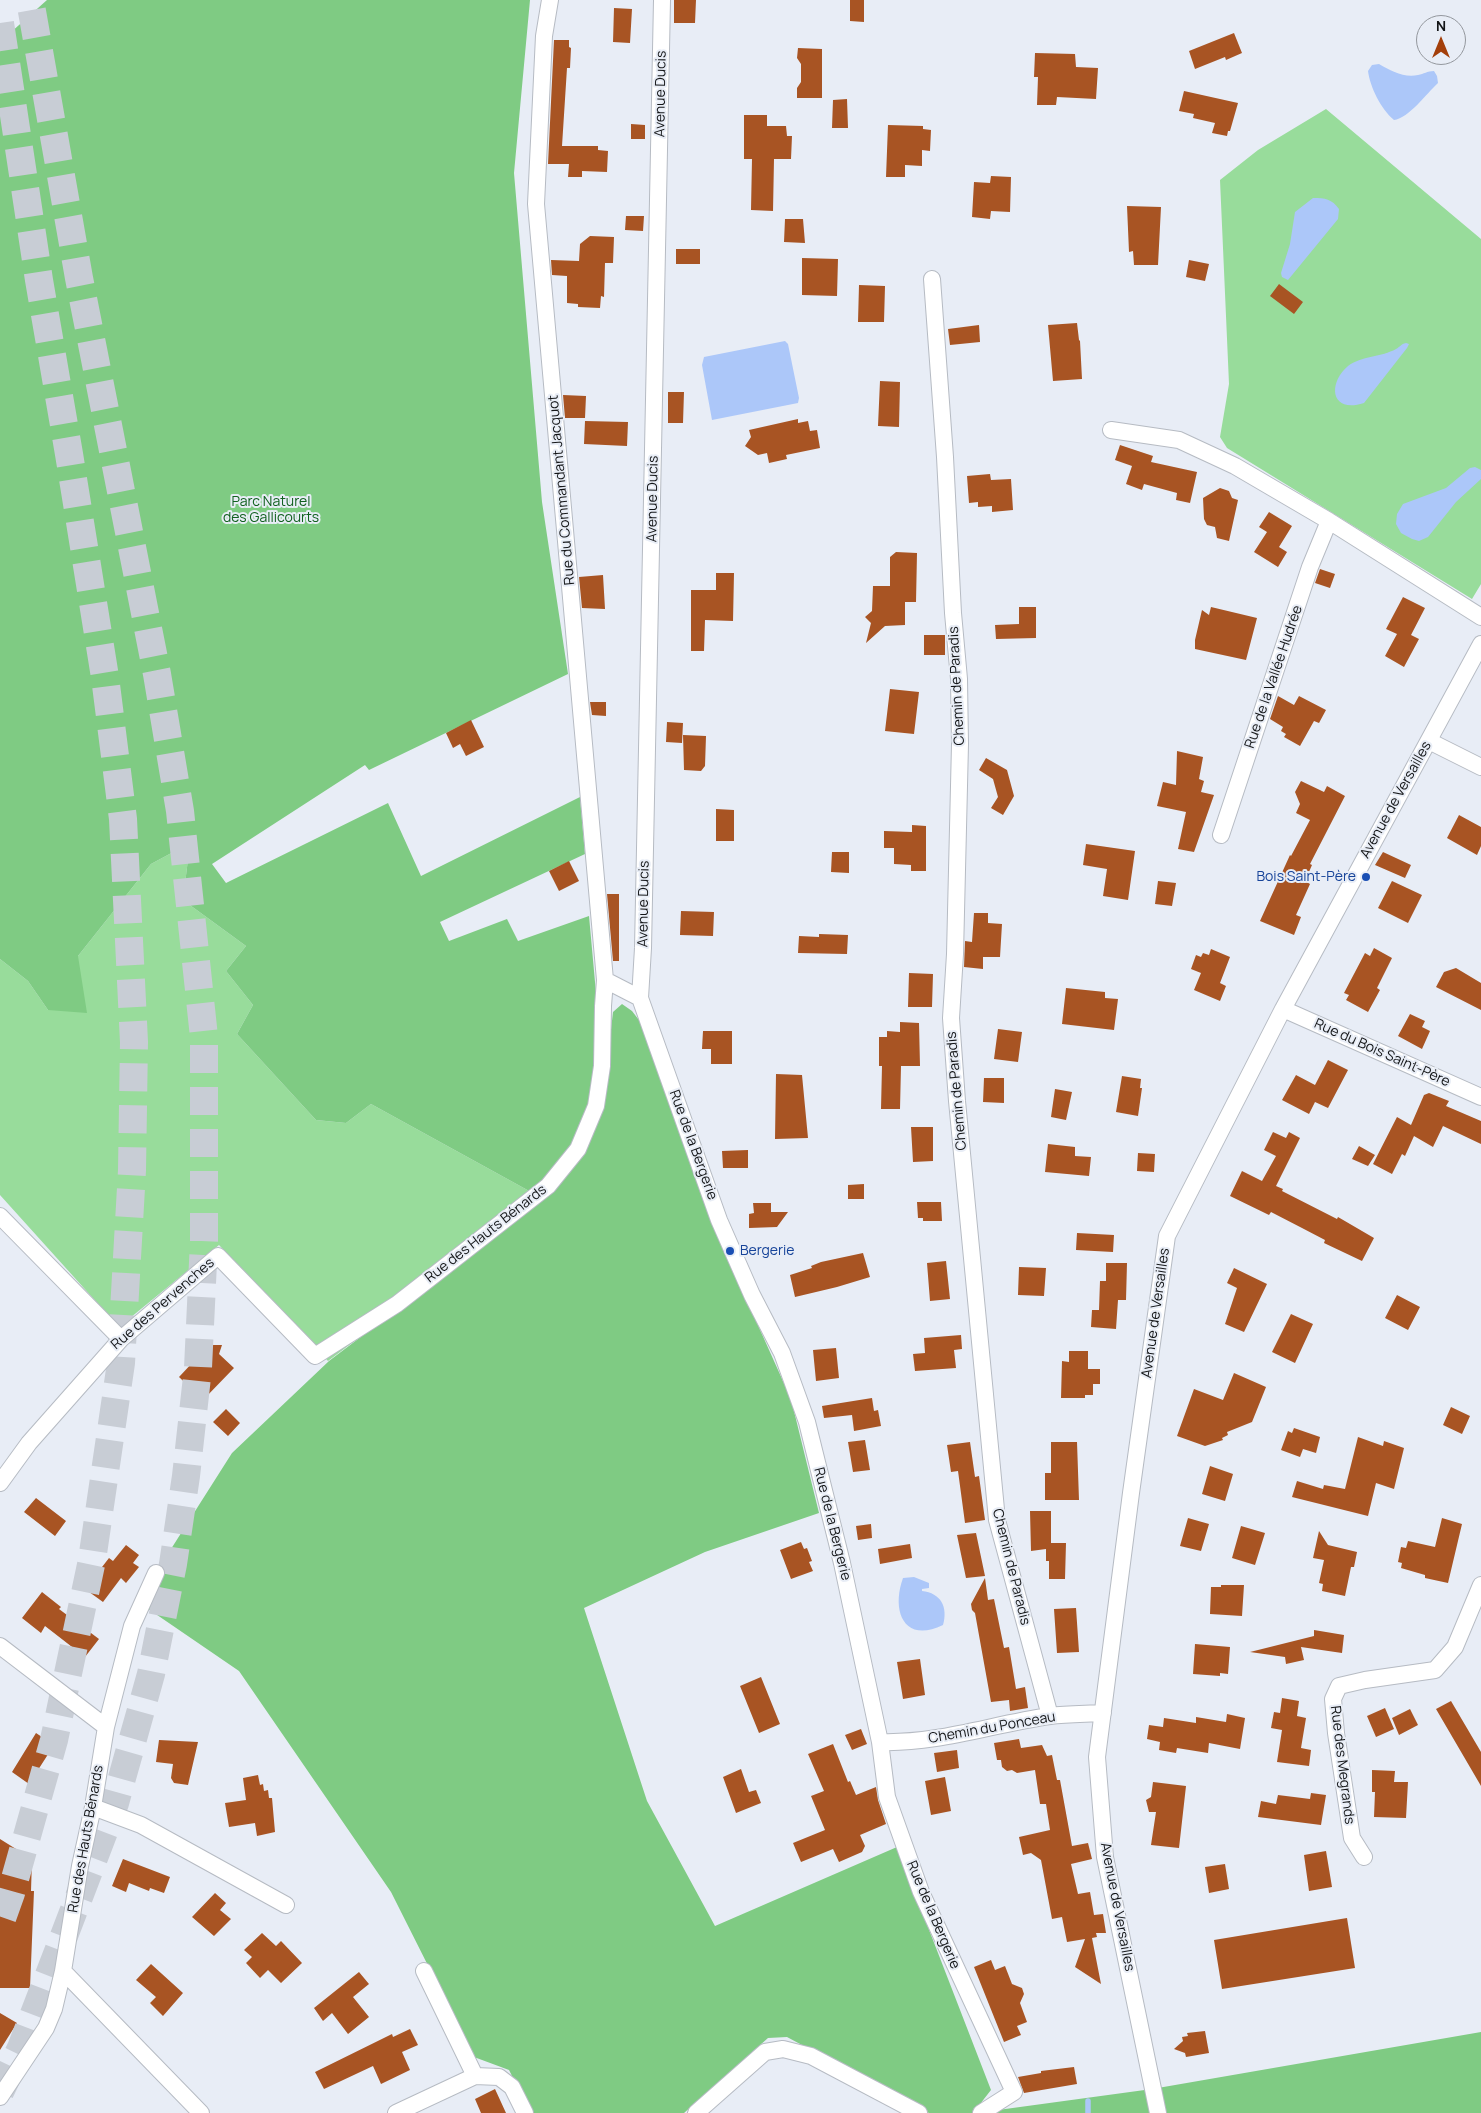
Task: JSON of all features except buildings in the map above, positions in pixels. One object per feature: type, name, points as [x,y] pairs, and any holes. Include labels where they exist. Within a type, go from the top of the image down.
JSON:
[{"type":"street","name":"Rue du Commandant Jacquot","points":[[550,0],[544,36],[536,204],[605,980]]},
{"type":"street","name":"Avenue Ducis","points":[[640,998],[644,948],[651,642],[662,0]]},
{"type":"street","name":"Chemin de Paradis","points":[[932,279],[945,457],[953,613],[960,680],[955,954],[951,1018],[957,1101],[997,1520],[1050,1716]]},
{"type":"street","points":[[1111,430],[1180,440],[1235,466],[1329,521],[1481,617]]},
{"type":"street","name":"Rue de la Vallée Hudrée","points":[[1221,835],[1310,567],[1329,521]]},
{"type":"street","name":"Avenue de Versailles","points":[[1158,2113],[1105,1857],[1097,1757],[1167,1236],[1283,1009],[1481,644]]},
{"type":"street","points":[[1429,741],[1481,767]]},
{"type":"street","points":[[605,980],[640,998]]},
{"type":"street","name":"Rue des Hauts Bénards","points":[[316,1356],[397,1304],[548,1186],[578,1149],[596,1106],[602,1066],[605,980]]},
{"type":"street","name":"Rue de la Bergerie","points":[[640,998],[719,1220],[752,1295],[782,1352],[807,1422],[842,1563],[880,1742],[887,1797],[921,1892],[1014,2092],[981,2113]]},
{"type":"street","name":"Rue du Bois Saint-Père","points":[[1283,1009],[1481,1097]]},
{"type":"street","points":[[0,1216],[121,1338]]},
{"type":"street","name":"Rue des Pervenches","points":[[0,1483],[29,1443],[121,1338],[218,1256],[316,1356]]},
{"type":"street","name":"Rue des Hauts Bénards","points":[[0,2098],[46,2028],[54,2009],[63,1971],[106,1727],[132,1626],[156,1573]]},
{"type":"street","name":"Rue des Megrands","points":[[1364,1857],[1352,1838],[1336,1733],[1333,1699],[1339,1686],[1365,1680],[1435,1670],[1455,1647],[1481,1585]]},
{"type":"street","points":[[0,1646],[106,1727]]},
{"type":"street","name":"Chemin du Ponceau","points":[[880,1742],[905,1743],[967,1733],[1050,1716],[1103,1713]]},
{"type":"street","points":[[93,1806],[148,1829],[286,1905]]},
{"type":"street","points":[[63,1971],[201,2113]]},
{"type":"street","points":[[424,1971],[475,2076]]},
{"type":"street","points":[[696,2113],[765,2052],[782,2049],[811,2056],[919,2113]]},
{"type":"street","points":[[396,2113],[475,2076],[499,2077],[512,2087],[525,2113]]},
{"type":"green space","name":"Parc Naturel des Gallicourts","points":[[47,0],[530,0],[514,173],[542,502],[568,674],[369,770],[365,765],[212,864],[226,883],[388,803],[421,876],[580,797],[585,854],[440,922],[449,941],[507,919],[518,941],[589,916],[599,1026],[602,1109],[613,1012],[622,1004],[632,1011],[645,1028],[714,1227],[791,1399],[819,1513],[705,1552],[584,1608],[647,1801],[715,1926],[897,1847],[991,2090],[973,2113],[929,2113],[787,2037],[768,2038],[684,2113],[531,2113],[509,2070],[474,2057],[391,1892],[239,1671],[144,1606],[164,1560],[232,1453],[329,1361],[526,1212],[531,1192],[371,1104],[346,1123],[316,1120],[237,1034],[253,1005],[226,971],[246,946],[183,900],[190,843],[151,864],[78,956],[87,1013],[48,1010],[28,981],[0,959],[0,42]]},
{"type":"green space","points":[[1326,109],[1481,239],[1481,584],[1472,599],[1227,448],[1220,437],[1229,384],[1220,180],[1258,150]]},
{"type":"green space","points":[[190,843],[183,900],[246,946],[226,971],[253,1005],[237,1034],[316,1120],[346,1123],[371,1104],[531,1192],[526,1212],[328,1361],[219,1245],[119,1327],[0,1195],[0,959],[28,981],[48,1010],[78,956],[151,864]]},
{"type":"green space","points":[[1481,2032],[1481,2113],[995,2113],[998,2110],[1152,2089]]},
{"type":"water","points":[[1379,64],[1408,76],[1434,71],[1438,83],[1406,115],[1394,120],[1381,104],[1369,77],[1368,71],[1372,65]]},
{"type":"water","points":[[1313,198],[1325,199],[1334,203],[1339,209],[1338,219],[1288,280],[1282,277],[1281,273],[1290,244],[1295,212]]},
{"type":"water","points":[[785,341],[788,344],[799,398],[798,403],[712,420],[702,365],[704,357]]},
{"type":"water","points":[[1406,343],[1409,344],[1407,348],[1364,403],[1353,405],[1339,401],[1335,389],[1337,381],[1341,373],[1348,366],[1359,360],[1390,352]]},
{"type":"water","points":[[1475,467],[1481,470],[1481,479],[1456,502],[1428,537],[1419,541],[1401,533],[1396,524],[1397,514],[1403,504],[1446,488],[1470,468]]},
{"type":"water","points":[[914,1577],[929,1583],[929,1588],[922,1589],[922,1591],[929,1592],[941,1602],[944,1607],[943,1625],[930,1630],[919,1630],[910,1627],[904,1621],[900,1612],[900,1590],[903,1578]]},
{"type":"waterway","points":[[1088,2101],[1088,2113]]},
{"type":"tunnel","points":[[0,2092],[21,2048],[115,1803],[151,1674],[173,1564],[186,1476],[198,1368],[204,1241],[204,1037],[180,811],[157,674],[79,278],[30,0]]},
{"type":"tunnel","points":[[0,23],[39,280],[105,677],[123,819],[134,1042],[132,1170],[121,1363],[92,1560],[54,1740],[11,1893],[0,1924]]},
{"type":"place","name":"Bois Saint-Père","points":[[1366,877]]},
{"type":"place","name":"Bergerie","points":[[730,1251]]}]
